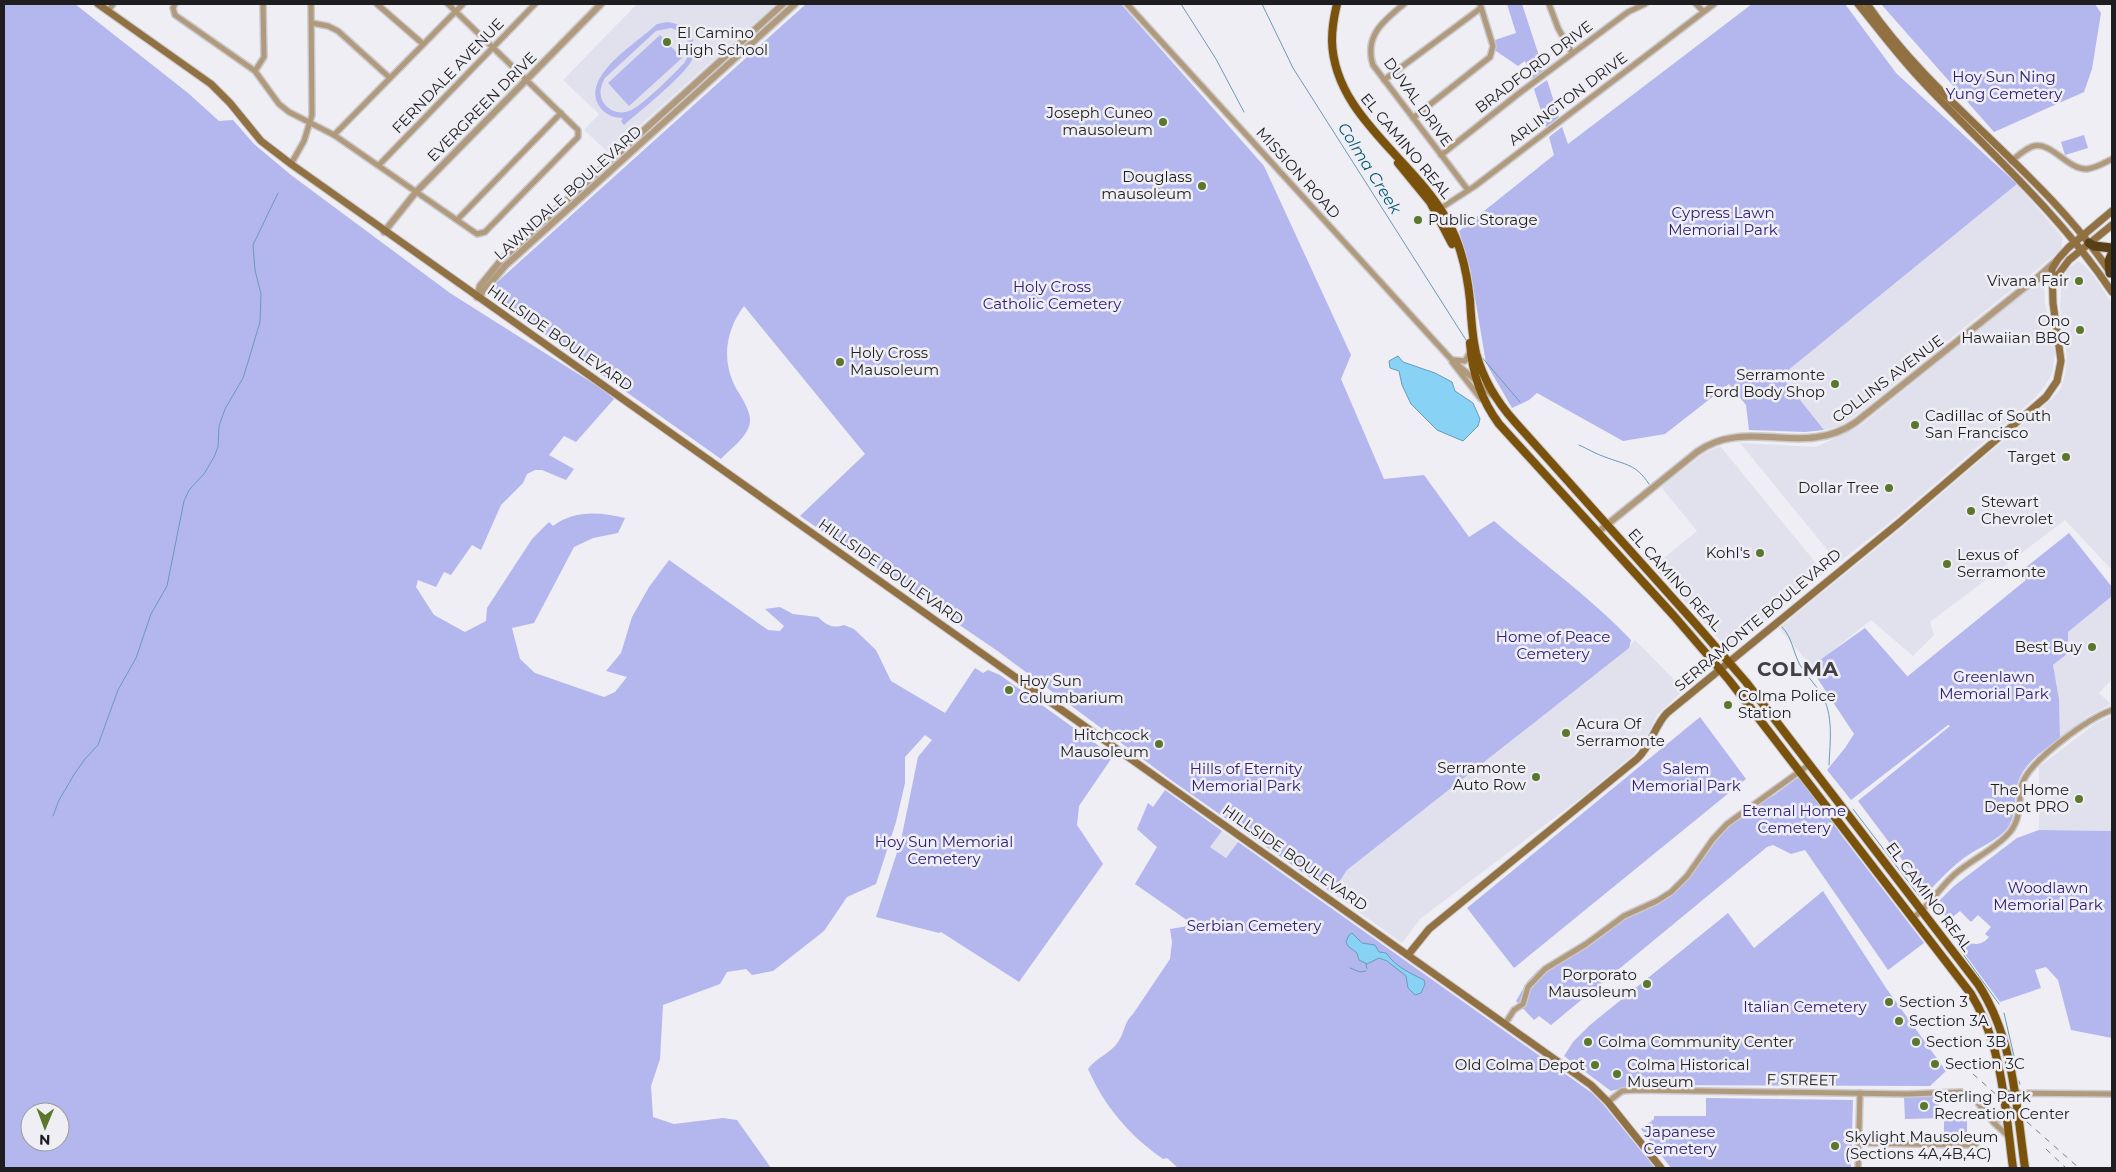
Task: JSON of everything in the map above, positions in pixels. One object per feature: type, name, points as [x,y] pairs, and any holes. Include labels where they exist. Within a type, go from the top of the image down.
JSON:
[{"type":"highway","points":[[2089,244],[2112,248]]},
{"type":"highway","points":[[2111,274],[2109,261],[2112,254]]},
{"type":"main road","name":"HILLSIDE BOULEVARD","points":[[98,4],[211,84],[262,141],[384,232],[560,354],[1591,1085],[1608,1102],[1661,1168]]},
{"type":"main road","name":"EL CAMINO REAL","points":[[1332,4],[1328,25],[1328,51],[1341,94],[1358,118],[1438,210],[1458,244],[1465,269],[1478,358],[1488,384],[1500,403],[1729,662],[1810,764],[1976,981],[1990,1005],[2006,1045],[2025,1168]]},
{"type":"main road","name":"EL CAMINO REAL","points":[[1337,4],[1333,25],[1333,50],[1345,92],[1362,116],[1428,190],[1438,210],[1451,241],[1460,270],[1470,350],[1478,381],[1493,416],[1720,669],[1966,986],[1983,1015],[1994,1046],[2003,1093],[2013,1168]]},
{"type":"main road","points":[[1858,4],[1910,69],[2025,185],[2075,242],[2112,292]]},
{"type":"main road","points":[[1867,4],[1890,36],[1920,70],[2055,204],[2082,235],[2111,274]]},
{"type":"main road","points":[[2058,259],[2082,235],[2112,211]]},
{"type":"main road","points":[[2054,280],[2068,261],[2112,225]]},
{"type":"main road","name":"SERRAMONTE BOULEVARD","points":[[1408,955],[1432,926],[1639,758],[1649,746],[1664,716],[1896,526],[2048,395],[2058,378],[2062,361],[2053,300],[2054,280],[2052,271],[2058,259]]},
{"type":"street","points":[[108,10],[113,4]]},
{"type":"street","points":[[175,4],[173,8],[175,15],[255,71],[279,104],[288,112],[334,135],[477,234],[484,232],[498,219],[578,137],[578,130],[448,4]]},
{"type":"street","points":[[255,71],[264,57],[263,4],[256,4]]},
{"type":"street","points":[[291,164],[303,145],[311,123],[313,105],[311,4]]},
{"type":"street","points":[[376,4],[423,44]]},
{"type":"street","points":[[334,135],[463,4]]},
{"type":"street","name":"FERNDALE AVENUE","points":[[379,165],[535,4]]},
{"type":"street","name":"EVERGREEN DRIVE","points":[[384,232],[416,192],[601,4]]},
{"type":"street","name":"LAWNDALE BOULEVARD","points":[[476,297],[480,286],[502,259],[783,4]]},
{"type":"street","name":"LAWNDALE BOULEVARD","points":[[476,297],[482,293],[505,266],[795,4]]},
{"type":"street","name":"MISSION ROAD","points":[[1128,4],[1450,358],[1493,416]]},
{"type":"street","name":"DUVAL DRIVE","points":[[1404,4],[1373,36],[1370,48],[1371,58],[1376,70],[1468,190]]},
{"type":"street","points":[[1549,4],[1563,40],[1572,53]]},
{"type":"street","name":"BRADFORD DRIVE","points":[[1441,155],[1572,53],[1628,12],[1645,4]]},
{"type":"street","points":[[1696,4],[1704,11]]},
{"type":"street","name":"ARLINGTON DRIVE","points":[[1438,210],[1468,190],[1714,4]]},
{"type":"street","points":[[1384,80],[1480,6],[1493,46],[1490,58],[1413,118]]},
{"type":"street","points":[[312,23],[328,26],[338,31],[390,78]]},
{"type":"street","points":[[457,220],[561,113]]},
{"type":"street","points":[[2012,161],[2029,148],[2039,146],[2079,168],[2096,167],[2112,159]]},
{"type":"street","name":"COLLINS AVENUE","points":[[1598,532],[1697,452],[1713,442],[1743,436],[1814,439],[1842,432],[2058,259]]},
{"type":"street","points":[[2034,280],[2040,278],[2054,280]]},
{"type":"street","points":[[1450,358],[1463,362],[1468,358],[1470,350]]},
{"type":"street","name":"MISSION ROAD","points":[[1450,358],[1478,381],[1500,403]]},
{"type":"street","points":[[1913,918],[1954,874],[2010,832],[2019,814],[2022,784],[2034,764],[2093,719],[2112,710]]},
{"type":"street","points":[[1505,1024],[1514,1010],[1523,1004],[1528,987],[1544,969],[1586,944],[1624,916],[1662,899],[1687,876],[1726,824],[1810,764]]},
{"type":"street","name":"F STREET","points":[[1608,1102],[1622,1091],[1636,1090],[1966,1093],[1978,1102],[1988,1116],[2009,1138]]},
{"type":"street","points":[[1858,1168],[1860,1093]]},
{"type":"street","points":[[2003,1093],[2112,1094]]},
{"type":"street","points":[[1988,1116],[1996,1120],[2001,1118],[2005,1111]]},
{"type":"street","points":[[1858,1143],[1967,1146],[1976,1144]]},
{"type":"shaded area","name":"El Camino High School","points":[[637,4],[776,4],[609,153],[584,130],[599,114],[563,80]]},
{"type":"shaded area","points":[[2017,184],[2063,238],[2061,250],[1853,417],[1839,426],[1824,430],[1781,376]]},
{"type":"shaded area","points":[[2078,261],[2092,274],[2112,303],[2112,570],[2065,520],[1930,622],[1934,635],[1913,656],[1871,620],[1812,667],[1779,628],[1904,526],[2051,400],[2061,388],[2067,359],[2060,308],[2061,288],[2068,269]]},
{"type":"shaded area","points":[[2039,283],[2044,286],[2045,303],[2055,353],[2052,374],[2045,386],[2035,398],[1894,519],[1838,563],[1740,443],[1816,447],[1860,426],[2035,284]]},
{"type":"shaded area","points":[[1398,356],[1403,362],[1435,373],[1452,382],[1455,391],[1473,403],[1480,419],[1478,426],[1463,441],[1437,430],[1411,404],[1402,385],[1399,371],[1390,368],[1389,361]]},
{"type":"shaded area","points":[[1720,446],[1824,573],[1729,650],[1653,567],[1697,531],[1661,487],[1702,455]]},
{"type":"shaded area","points":[[2112,596],[2112,679],[2099,693],[2111,704],[2088,716],[2060,738],[2059,699],[2053,665],[2068,653],[2068,632]]},
{"type":"shaded area","name":"Serramonte Auto Row","points":[[1635,640],[1684,690],[1657,715],[1647,736],[1633,755],[1586,794],[1420,919],[1402,943],[1332,893],[1347,870],[1586,682],[1628,648]]},
{"type":"shaded area","points":[[2112,716],[2112,831],[2039,830],[2039,767],[2096,723]]},
{"type":"shaded area","points":[[1222,831],[1238,842],[1226,858],[1210,847]]},
{"type":"shaded area","points":[[1352,933],[1362,943],[1375,945],[1379,952],[1386,953],[1399,966],[1424,980],[1425,984],[1421,993],[1415,995],[1408,988],[1406,976],[1387,961],[1379,958],[1367,964],[1359,960],[1357,953],[1346,942]]},
{"type":"green space","name":"Hoy Sun Memorial Cemetery","points":[[4,4],[75,4],[188,93],[219,121],[233,120],[254,144],[291,175],[450,293],[602,389],[614,399],[576,442],[564,436],[549,455],[574,469],[566,480],[542,470],[535,470],[527,474],[523,483],[501,505],[481,550],[472,545],[451,575],[444,572],[436,587],[418,580],[416,587],[434,615],[465,632],[486,621],[487,608],[532,539],[549,522],[553,526],[570,517],[588,514],[625,518],[618,533],[593,538],[574,547],[534,623],[512,628],[520,659],[535,673],[604,697],[615,692],[627,677],[606,671],[621,653],[632,617],[649,587],[669,560],[768,630],[780,631],[784,626],[765,609],[780,607],[793,614],[818,617],[830,626],[844,625],[854,629],[876,650],[891,681],[945,713],[975,668],[983,673],[988,670],[1000,675],[1113,756],[1079,806],[1077,825],[1103,864],[1019,982],[941,932],[876,917],[901,840],[918,757],[932,740],[925,735],[905,757],[905,783],[896,822],[876,884],[847,897],[824,931],[773,971],[752,975],[746,969],[727,972],[720,984],[663,1005],[660,1059],[651,1086],[653,1117],[674,1124],[723,1118],[737,1120],[771,1168],[4,1168]]},
{"type":"green space","name":"Holy Cross Catholic Cemetery","points":[[806,4],[1121,4],[1264,166],[1351,355],[1341,379],[1384,479],[1424,475],[1469,537],[1494,521],[1615,624],[1631,640],[1629,648],[1347,870],[1332,893],[1171,780],[999,652],[800,516],[865,454],[744,306],[729,336],[727,358],[732,379],[748,410],[750,422],[746,433],[721,459],[492,297],[496,283]]},
{"type":"green space","points":[[1507,4],[1522,4],[1545,74],[1533,82],[1525,61],[1518,66],[1493,49],[1492,41],[1516,33]]},
{"type":"green space","name":"Cypress Lawn Memorial Park","points":[[1752,4],[1845,4],[1896,73],[2017,184],[1781,376],[1824,430],[1805,432],[1749,430],[1746,405],[1729,384],[1665,434],[1623,441],[1537,393],[1529,400],[1512,408],[1486,363],[1470,268],[1459,231],[1554,155],[1549,137],[1562,127],[1568,144]]},
{"type":"green space","name":"Hoy Sun Ning Yung Cemetery","points":[[1881,4],[2095,4],[2101,13],[2092,69],[2084,92],[1994,132]]},
{"type":"green space","points":[[670,22],[686,29],[693,40],[693,57],[681,75],[624,125],[621,121],[623,118],[609,115],[598,104],[595,93],[598,83],[612,62],[657,24]],"holes":[[[671,28],[677,30],[687,41],[688,51],[685,62],[658,89],[629,111],[613,111],[607,106],[602,100],[601,94],[605,78],[656,31]]]},
{"type":"green space","points":[[660,35],[682,58],[629,106],[608,83]]},
{"type":"green space","points":[[1547,80],[1559,117],[1546,127],[1534,89]]},
{"type":"green space","points":[[2084,135],[2088,148],[2065,155],[2061,142]]},
{"type":"green space","name":"Greenlawn Memorial Park","points":[[2069,533],[2112,587],[2112,596],[2068,632],[2068,653],[2053,665],[2059,699],[2060,738],[2025,768],[2018,782],[2012,818],[2006,830],[1997,838],[1960,861],[1931,889],[1924,889],[1858,801],[1950,726],[1948,725],[1851,800],[1827,770],[1854,734],[1810,667],[1865,628],[1908,677],[2026,580],[2020,572]]},
{"type":"green space","name":"Salem Memorial Park","points":[[1700,717],[1746,779],[1514,968],[1467,908]]},
{"type":"green space","name":"Eternal Home Cemetery","points":[[1800,776],[1842,836],[1924,943],[1888,970],[1805,850],[1791,854],[1773,845],[1767,847],[1551,1025],[1539,1016],[1534,1020],[1516,1001],[1527,982],[1538,970],[1578,947],[1614,919],[1647,905],[1674,889],[1719,832],[1761,800],[1773,796]]},
{"type":"green space","name":"Serbian Cemetery","points":[[1165,790],[1222,831],[1210,847],[1226,858],[1238,842],[1592,1093],[1655,1168],[1178,1168],[1167,1158],[1163,1159],[1151,1150],[1129,1130],[1110,1108],[1094,1083],[1088,1069],[1118,1042],[1128,1020],[1170,959],[1172,942],[1170,929],[1194,925],[1135,884],[1157,847],[1137,829],[1148,803],[1153,807]]},
{"type":"green space","name":"Woodlawn Memorial Park","points":[[2039,830],[2112,831],[2112,1038],[2071,1030],[2058,980],[2046,967],[2035,970],[2041,988],[2000,1002],[1959,946],[1964,941],[1975,944],[1983,942],[1989,937],[1985,934],[1991,927],[1978,915],[1971,922],[1960,911],[1949,920],[1935,905],[1954,886],[2017,838]]},
{"type":"green space","name":"Italian Cemetery","points":[[1823,891],[1886,988],[1946,1071],[1930,1086],[1634,1085],[1611,1091],[1564,1056],[1573,1042],[1590,1025],[1728,913],[1754,948]]},
{"type":"green space","points":[[1904,1097],[1938,1097],[1940,1115],[1967,1115],[1967,1141],[1944,1141],[1944,1118],[1905,1119]]},
{"type":"green space","name":"Japanese Cemetery","points":[[1706,1098],[1853,1100],[1851,1168],[1671,1168],[1641,1129],[1654,1119],[1654,1116],[1706,1116]]},
{"type":"waterway","points":[[1181,4],[1216,59],[1244,112]]},
{"type":"waterway","name":"Colma Creek","points":[[1262,4],[1293,68],[1466,340]]},
{"type":"waterway","points":[[53,816],[59,800],[75,773],[98,745],[118,690],[136,658],[151,614],[167,586],[184,501],[189,490],[204,474],[214,457],[218,447],[219,426],[225,409],[243,378],[260,322],[261,294],[255,270],[253,245],[278,193]]},
{"type":"waterway","name":"Colma Creek","points":[[1480,355],[1520,402]]},
{"type":"waterway","name":"Colma Creek","points":[[1579,445],[1630,466],[1640,472],[1649,484]]},
{"type":"waterway","name":"Colma Creek","points":[[1782,627],[1788,635],[1800,665],[1825,701],[1830,719],[1829,765]]},
{"type":"waterway","name":"Colma Creek","points":[[1853,809],[1920,897]]},
{"type":"waterway","name":"Colma Creek","points":[[1958,947],[1999,1004]]},
{"type":"waterway","points":[[1366,964],[1367,969]]},
{"type":"waterway","points":[[1350,968],[1360,972],[1366,971]]},
{"type":"waterway","name":"Colma Creek","points":[[2004,1013],[2017,1069]]},
{"type":"railway","points":[[1964,1066],[2079,1168]]},
{"type":"railway","points":[[2046,1149],[2066,1168]]},
{"type":"place","name":"El Camino High School","points":[[667,42]]},
{"type":"place","name":"Joseph Cuneo mausoleum","points":[[1163,122]]},
{"type":"place","name":"Douglass mausoleum","points":[[1202,186]]},
{"type":"place","name":"Public Storage","points":[[1418,220]]},
{"type":"place","name":"Vivana Fair","points":[[2079,281]]},
{"type":"place","name":"Ono Hawaiian BBQ","points":[[2080,330]]},
{"type":"place","name":"Holy Cross Mausoleum","points":[[840,362]]},
{"type":"place","name":"Serramonte Ford Body Shop","points":[[1835,384]]},
{"type":"place","name":"Cadillac of South San Francisco","points":[[1915,425]]},
{"type":"place","name":"Target","points":[[2066,457]]},
{"type":"place","name":"Dollar Tree","points":[[1889,488]]},
{"type":"place","name":"Stewart Chevrolet","points":[[1971,511]]},
{"type":"place","name":"Kohl's","points":[[1760,553]]},
{"type":"place","name":"Lexus of Serramonte","points":[[1947,564]]},
{"type":"place","name":"Best Buy","points":[[2092,647]]},
{"type":"place","name":"Hoy Sun Columbarium","points":[[1009,690]]},
{"type":"place","name":"Colma Police Station","points":[[1728,705]]},
{"type":"place","name":"Acura Of Serramonte","points":[[1566,733]]},
{"type":"place","name":"Hitchcock Mausoleum","points":[[1159,744]]},
{"type":"place","name":"Serramonte Auto Row","points":[[1536,777]]},
{"type":"place","name":"The Home Depot PRO","points":[[2079,799]]},
{"type":"place","name":"Porporato Mausoleum","points":[[1647,984]]},
{"type":"place","name":"Section 3","points":[[1889,1002]]},
{"type":"place","name":"Section 3A","points":[[1899,1021]]},
{"type":"place","name":"Colma Community Center","points":[[1588,1042]]},
{"type":"place","name":"Section 3B","points":[[1916,1042]]},
{"type":"place","name":"Section 3C","points":[[1935,1064]]},
{"type":"place","name":"Old Colma Depot","points":[[1595,1065]]},
{"type":"place","name":"Colma Historical Museum","points":[[1617,1074]]},
{"type":"place","name":"Sterling Park Recreation Center","points":[[1924,1106]]},
{"type":"place","name":"Skylight Mausoleum (Sections 4A,4B,4C)","points":[[1835,1146]]},
{"type":"district","name":"COLMA","points":[[1798,669]]},
{"type":"park label","name":"Home of Peace Cemetery","points":[[1553,646]]},
{"type":"park label","name":"Hills of Eternity Memorial Park","points":[[1246,778]]}]
